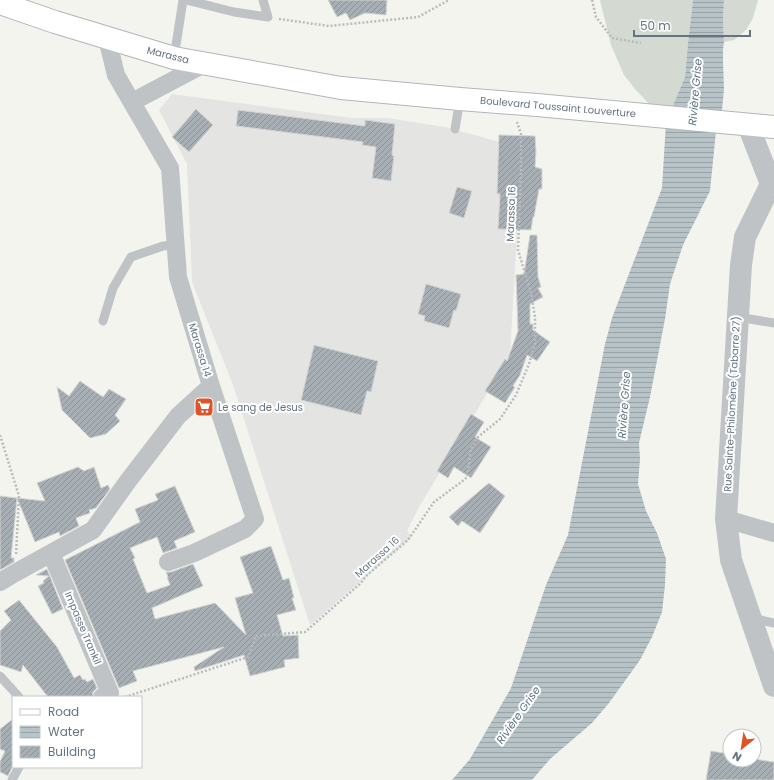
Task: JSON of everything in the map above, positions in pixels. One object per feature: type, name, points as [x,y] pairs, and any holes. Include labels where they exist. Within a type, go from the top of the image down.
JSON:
[{"type":"main road","name":"Marassa","points":[[0,3],[55,22],[174,58],[341,88]]},
{"type":"main road","name":"Boulevard Toussaint Louverture","points":[[341,88],[774,127]]},
{"type":"street","name":"Marassa 14","points":[[7,578],[93,530],[128,481],[178,416],[211,386],[178,277],[170,168],[116,75],[107,38]]},
{"type":"street","points":[[132,102],[204,64]]},
{"type":"street","name":"Rue Sainte-Philomène (Tabarre 27)","points":[[745,125],[772,182],[745,237],[741,265],[726,519],[731,560],[774,686]]},
{"type":"street","points":[[168,562],[244,529],[255,519],[211,386]]},
{"type":"street","points":[[726,519],[774,533]]},
{"type":"street","name":"Impasse Trankil","points":[[52,554],[110,693],[104,696]]},
{"type":"lane","points":[[174,58],[184,0],[234,12],[268,18],[263,0]]},
{"type":"lane","points":[[455,129],[460,99]]},
{"type":"lane","points":[[103,321],[113,288],[131,257],[163,246],[175,245]]},
{"type":"lane","points":[[737,317],[774,324]]},
{"type":"lane","points":[[750,618],[774,623]]},
{"type":"lane","points":[[0,676],[18,696]]},
{"type":"lane","points":[[12,780],[18,768]]},
{"type":"path","points":[[268,18],[329,26],[418,17],[449,0]]},
{"type":"path","points":[[592,0],[596,17],[612,38],[641,43]]},
{"type":"path","name":"Marassa 16","points":[[128,696],[248,657],[256,636],[305,632],[408,540],[434,502],[467,477],[472,449],[478,437],[500,419],[516,395],[535,343],[535,317],[531,293],[518,250],[521,134],[511,103]]},
{"type":"path","points":[[0,435],[19,496],[7,578]]},
{"type":"shaded area","points":[[600,0],[693,0],[685,77],[666,122],[624,75],[611,45]]},
{"type":"shaded area","points":[[724,0],[758,0],[753,18],[746,30],[734,40],[724,42],[723,19]]},
{"type":"shaded area","points":[[172,94],[352,118],[388,118],[445,127],[522,148],[510,355],[418,509],[407,531],[412,537],[310,625],[233,385],[192,282],[187,164],[159,110]]},
{"type":"water","name":"Rivière Grise","points":[[693,0],[724,0],[724,89],[722,110],[716,131],[710,191],[683,245],[670,284],[650,397],[639,443],[640,459],[638,484],[646,511],[657,533],[666,559],[662,612],[652,637],[640,660],[609,703],[592,723],[550,759],[532,780],[452,780],[470,759],[511,688],[546,585],[568,535],[605,344],[612,318],[662,188],[666,122],[685,77]]},
{"type":"building","points":[[328,0],[387,0],[386,15],[365,13],[350,20],[346,13],[337,17]]},
{"type":"building","points":[[196,109],[213,125],[189,152],[172,137]]},
{"type":"building","points":[[238,110],[365,126],[365,120],[395,124],[392,155],[394,156],[391,181],[372,178],[376,147],[362,145],[363,142],[236,126]]},
{"type":"building","points":[[499,135],[535,136],[535,167],[542,169],[542,189],[539,189],[531,230],[498,229],[500,194],[497,194]]},
{"type":"building","points":[[457,187],[472,191],[464,218],[449,213]]},
{"type":"building","points":[[530,235],[537,235],[538,277],[541,287],[538,288],[543,297],[530,304],[530,324],[533,324],[533,330],[550,342],[537,361],[527,355],[520,375],[513,386],[515,387],[505,403],[485,391],[505,359],[507,361],[518,331],[516,275],[524,274]]},
{"type":"building","points":[[426,284],[461,294],[456,311],[454,310],[449,328],[424,321],[425,316],[418,314]]},
{"type":"building","points":[[314,345],[378,361],[371,392],[367,391],[361,415],[301,400]]},
{"type":"building","points":[[80,381],[103,397],[109,389],[126,399],[115,415],[120,421],[106,434],[90,438],[62,410],[57,387],[69,396]]},
{"type":"building","points":[[471,414],[484,422],[475,437],[491,447],[471,478],[454,467],[448,478],[437,471]]},
{"type":"building","points":[[78,467],[84,471],[94,467],[101,488],[108,485],[110,489],[96,508],[89,510],[90,513],[76,518],[79,526],[60,536],[59,532],[35,542],[17,498],[45,501],[37,483]]},
{"type":"building","points":[[489,483],[505,496],[480,533],[462,521],[458,526],[449,517]]},
{"type":"building","points":[[175,486],[195,532],[174,541],[177,548],[163,553],[157,537],[130,548],[135,558],[133,559],[147,593],[170,585],[166,572],[171,572],[193,564],[203,586],[152,608],[155,619],[215,603],[246,635],[235,598],[253,593],[240,557],[271,546],[283,580],[289,578],[294,598],[292,598],[296,610],[277,615],[283,636],[298,635],[299,658],[284,660],[285,667],[250,676],[244,655],[195,671],[194,667],[224,647],[133,671],[137,681],[119,688],[65,560],[140,522],[135,509],[158,500],[155,494]]},
{"type":"building","points":[[0,496],[17,498],[11,558],[14,558],[14,562],[0,570]]},
{"type":"building","points":[[47,569],[63,609],[52,614],[38,586],[44,583],[43,581],[49,576],[36,575]]},
{"type":"building","points":[[19,600],[57,647],[74,678],[80,675],[83,680],[85,679],[87,682],[93,679],[97,688],[93,692],[92,696],[47,696],[23,665],[21,672],[0,665],[0,631],[11,620],[4,611]]},
{"type":"building","points":[[12,720],[12,767],[8,776],[0,772],[0,762],[5,751],[0,749],[0,729]]},
{"type":"building","points":[[711,751],[722,753],[722,768],[762,768],[762,760],[774,762],[774,780],[706,780]]},
{"type":"place","name":"Le sang de Jesus","points":[[204,407]]}]
